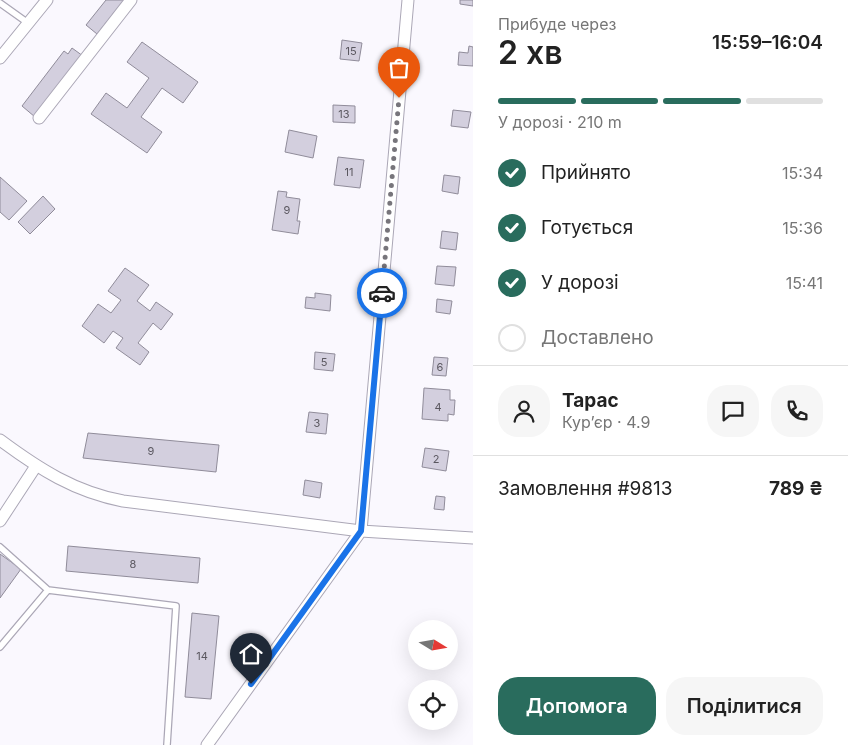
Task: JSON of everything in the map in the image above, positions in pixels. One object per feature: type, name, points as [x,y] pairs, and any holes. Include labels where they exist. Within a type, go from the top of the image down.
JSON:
[{"type":"street","points":[[0,58],[47,0]]},
{"type":"street","points":[[39,118],[131,0]]},
{"type":"street","points":[[207,745],[361,531],[408,0]]},
{"type":"street","points":[[0,440],[36,466],[80,489],[124,501],[361,531],[473,538]]},
{"type":"street","points":[[0,521],[36,466]]},
{"type":"lane","points":[[0,3],[28,23]]},
{"type":"lane","points":[[0,547],[48,590],[176,606],[167,745]]},
{"type":"lane","points":[[0,647],[48,590]]},
{"type":"building","points":[[106,0],[124,0],[97,34],[86,25]]},
{"type":"building","points":[[460,0],[473,0],[473,6],[460,4]]},
{"type":"building","points":[[342,40],[362,43],[359,61],[340,59]]},
{"type":"building","points":[[142,42],[198,82],[183,103],[162,88],[141,117],[162,132],[147,153],[91,114],[106,93],[127,108],[149,78],[127,62]]},
{"type":"building","points":[[469,46],[473,47],[473,66],[458,65],[459,52],[468,53]]},
{"type":"building","points":[[72,48],[83,56],[35,117],[22,106],[64,51],[68,54]]},
{"type":"building","points":[[333,105],[355,106],[355,123],[333,122]]},
{"type":"building","points":[[453,110],[471,112],[468,128],[451,126]]},
{"type":"building","points":[[289,130],[317,136],[313,158],[285,152]]},
{"type":"building","points":[[338,157],[364,160],[360,188],[334,185]]},
{"type":"building","points":[[444,175],[460,177],[458,194],[442,191]]},
{"type":"building","points":[[0,177],[27,201],[9,220],[0,212]]},
{"type":"building","points":[[278,191],[287,192],[286,197],[300,199],[297,221],[300,221],[298,234],[272,230]]},
{"type":"building","points":[[43,196],[55,209],[30,234],[18,222]]},
{"type":"building","points":[[442,231],[458,233],[456,250],[440,248]]},
{"type":"building","points":[[437,266],[456,267],[454,286],[435,284]]},
{"type":"building","points":[[125,268],[149,285],[137,301],[150,311],[156,302],[173,314],[161,330],[153,323],[138,343],[149,352],[140,365],[116,348],[123,338],[113,331],[104,343],[82,326],[98,304],[111,313],[121,300],[108,291]]},
{"type":"building","points":[[315,293],[331,295],[330,311],[305,308],[306,297],[315,298]]},
{"type":"building","points":[[437,299],[452,301],[450,314],[436,312]]},
{"type":"building","points":[[315,352],[335,354],[333,371],[314,369]]},
{"type":"building","points":[[434,357],[448,358],[446,376],[432,375]]},
{"type":"building","points":[[424,388],[450,390],[450,400],[455,400],[454,415],[448,414],[448,421],[422,419]]},
{"type":"building","points":[[309,412],[328,414],[326,434],[306,432]]},
{"type":"building","points":[[88,433],[219,445],[216,472],[83,458]]},
{"type":"building","points":[[425,448],[449,451],[446,471],[422,467]]},
{"type":"building","points":[[305,480],[322,483],[320,498],[303,495]]},
{"type":"building","points":[[436,496],[445,497],[444,510],[434,509]]},
{"type":"building","points":[[68,546],[200,558],[198,583],[66,571]]},
{"type":"building","points":[[0,554],[21,569],[0,598]]},
{"type":"building","points":[[192,613],[219,616],[211,699],[185,697]]},
{"type":"way so far","points":[[382,293],[399,98]]},
{"type":"route","points":[[251,684],[361,531],[382,293]]}]
